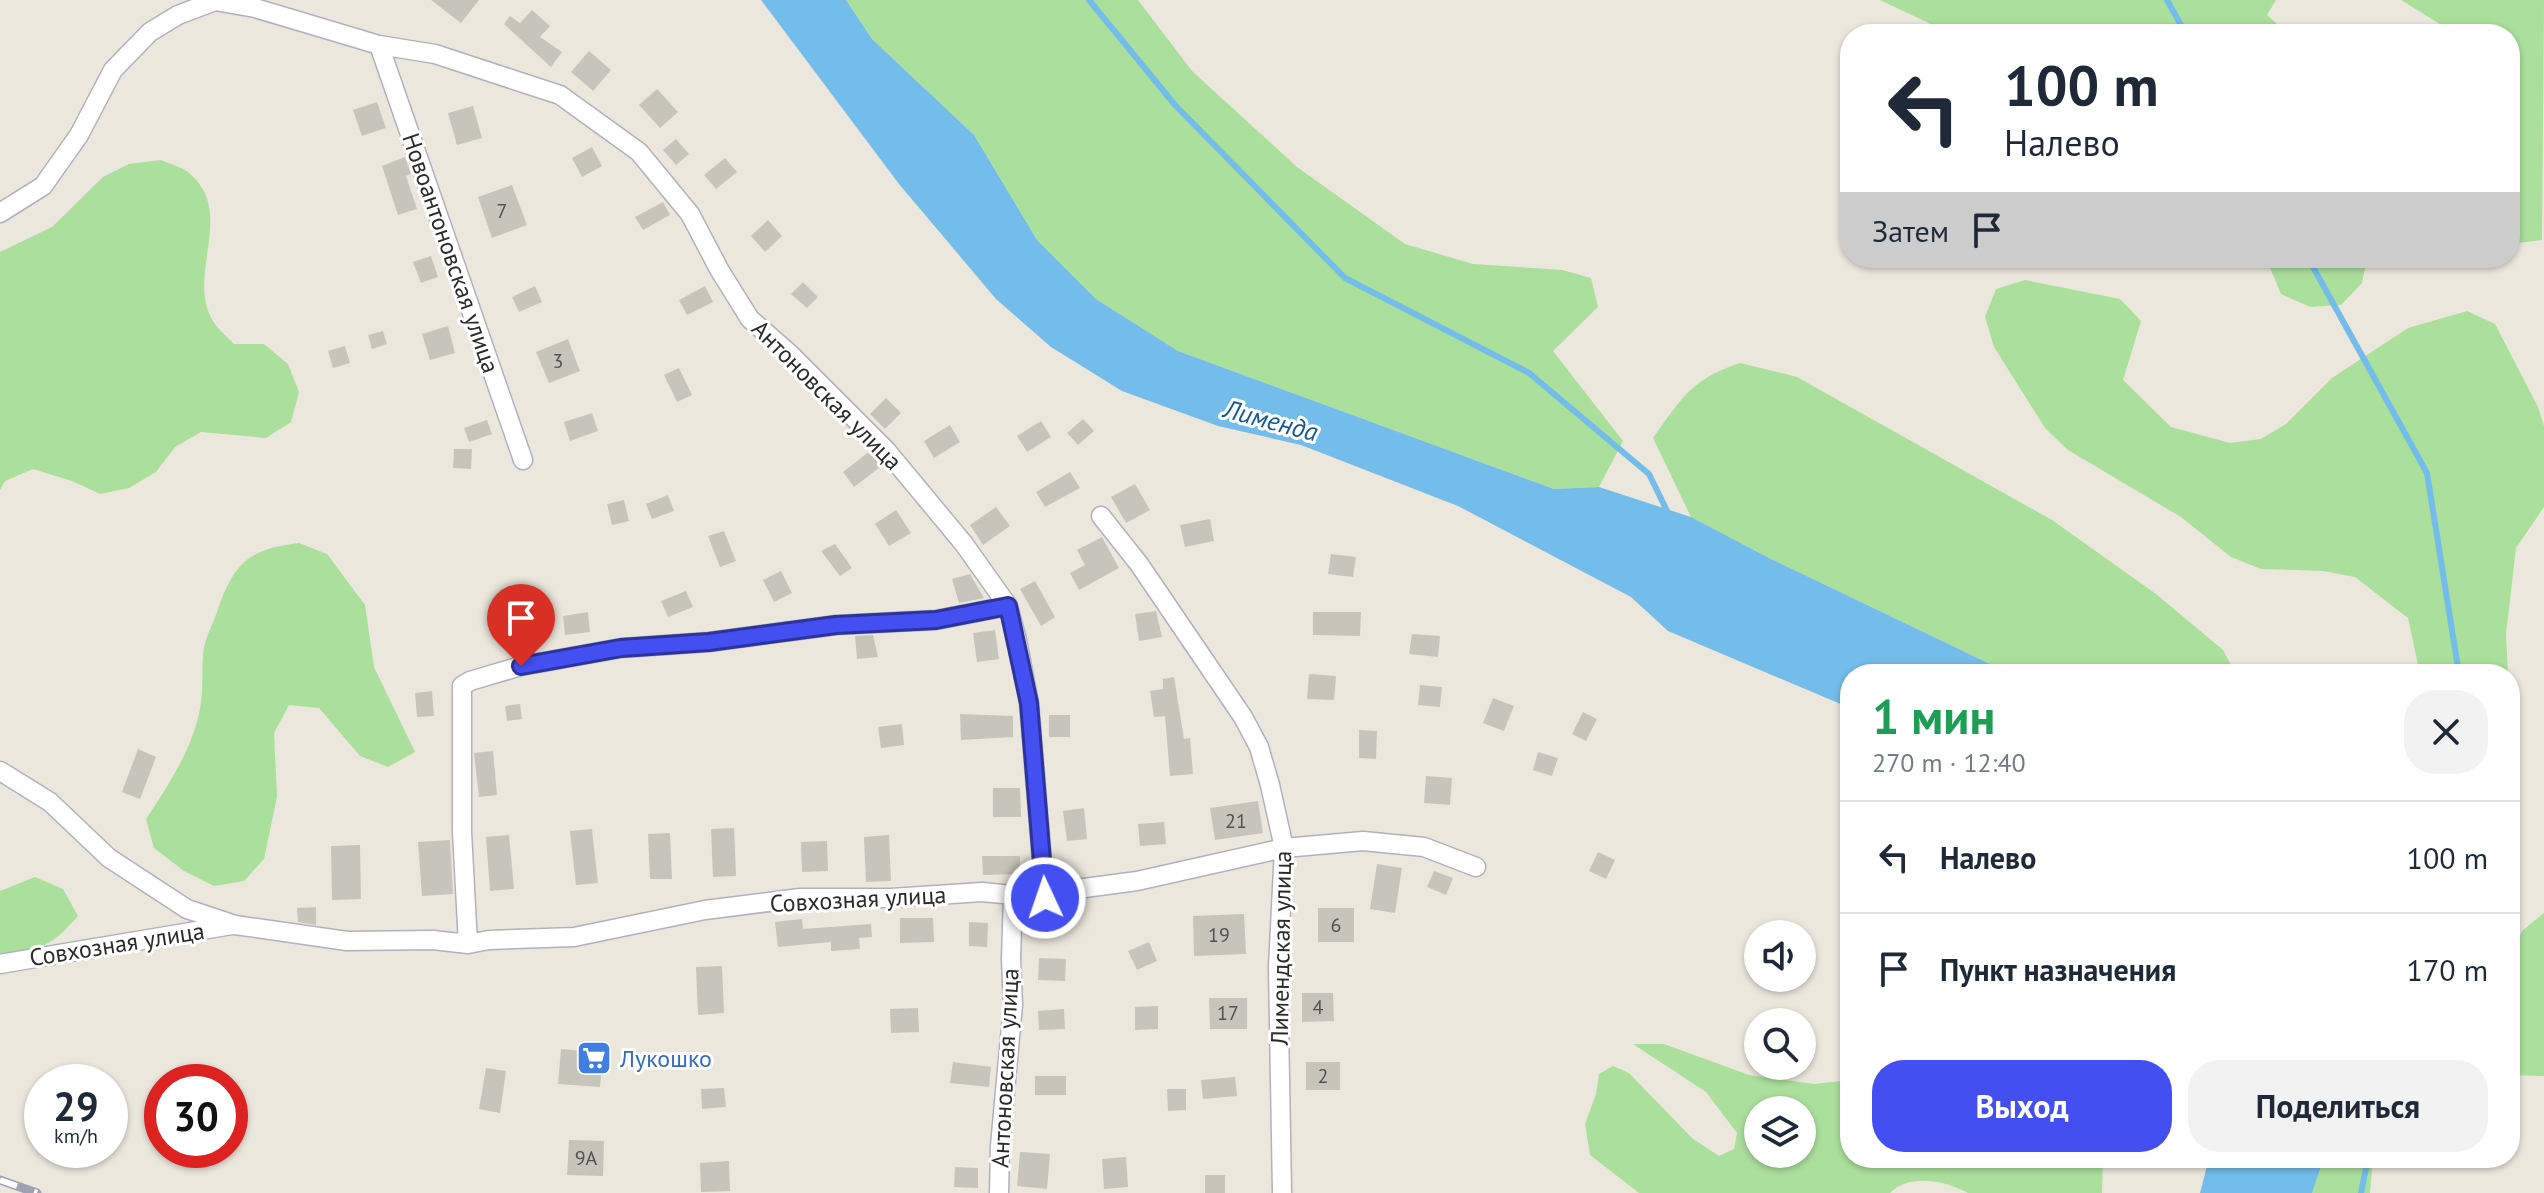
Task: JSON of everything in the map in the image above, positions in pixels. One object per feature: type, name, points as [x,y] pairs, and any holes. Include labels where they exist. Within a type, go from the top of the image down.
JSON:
[{"type":"street","name":"Антоновская улица","points":[[215,0],[255,8],[379,45],[435,54],[560,95],[639,152],[690,214],[750,319],[790,354],[886,450],[964,544],[1008,606],[1029,703],[1045,898]]},
{"type":"street","points":[[0,213],[43,186],[79,135],[113,70],[150,32],[178,15],[215,0]]},
{"type":"street","name":"Новоантоновская улица","points":[[379,45],[523,460]]},
{"type":"street","name":"Лимендская улица","points":[[1101,516],[1139,564],[1243,717],[1259,747],[1284,848],[1278,967],[1282,1193]]},
{"type":"street","points":[[468,944],[462,832],[462,686],[521,666],[621,648],[709,642],[836,625],[936,620],[1008,606]]},
{"type":"street","name":"Совхозная улица","points":[[0,771],[50,802],[109,858],[187,909],[235,925],[347,941],[433,940],[468,944],[489,940],[574,937],[705,910],[800,898],[891,898],[982,892],[1045,898],[1062,891],[1137,881],[1284,848],[1363,841],[1424,847],[1476,867]]},
{"type":"street","name":"Антоновская улица","points":[[999,1193],[1000,1146],[1013,1005],[1013,896]]},
{"type":"street","name":"Совхозная улица","points":[[0,964],[235,925]]},
{"type":"green space","points":[[846,0],[1138,0],[1192,71],[1297,167],[1405,244],[1473,264],[1562,270],[1591,278],[1598,307],[1553,351],[1623,441],[1599,487],[1554,489],[1178,351],[1096,299],[1037,240],[974,135],[872,39]]},
{"type":"green space","points":[[1880,0],[2276,0],[2267,15],[2277,24],[1931,24]]},
{"type":"green space","points":[[2401,0],[2544,0],[2542,240],[2520,243],[2520,24],[2440,24]]},
{"type":"green space","points":[[161,160],[189,173],[203,189],[209,207],[204,284],[206,303],[213,321],[234,344],[264,344],[288,364],[299,392],[291,422],[266,438],[201,432],[175,447],[156,472],[129,488],[100,494],[33,469],[5,481],[0,490],[0,252],[52,227],[103,177],[129,164]]},
{"type":"green space","points":[[2270,268],[2365,268],[2362,283],[2341,305],[2310,307],[2281,294]]},
{"type":"green space","points":[[2025,280],[2120,299],[2141,321],[2123,380],[2171,427],[2230,443],[2261,439],[2286,424],[2332,378],[2408,328],[2467,311],[2495,324],[2538,407],[2544,426],[2544,507],[2516,548],[2506,634],[2508,664],[2418,664],[2408,618],[2355,577],[2323,571],[2261,569],[2231,557],[2181,517],[2068,450],[2045,428],[1994,347],[1985,317],[1996,289]]},
{"type":"green space","points":[[1740,363],[1797,377],[2052,520],[2156,594],[2223,650],[2231,664],[1990,664],[1691,517],[1653,438],[1689,392],[1723,369]]},
{"type":"green space","points":[[299,543],[327,554],[365,605],[374,667],[415,752],[388,767],[360,756],[319,708],[289,705],[274,733],[277,797],[264,859],[244,881],[214,886],[184,871],[154,848],[146,819],[171,780],[191,739],[201,701],[204,647],[230,581],[245,561],[255,555],[267,549]]},
{"type":"green space","points":[[35,877],[63,889],[78,916],[44,945],[25,951],[0,953],[0,891]]},
{"type":"green space","points":[[2544,913],[2544,1076],[2520,1075],[2520,935]]},
{"type":"green space","points":[[1633,1044],[1664,1044],[1744,1073],[1744,1080],[1814,1084],[1840,1081],[1840,1168],[2103,1168],[2102,1193],[1968,1193],[1939,1182],[1918,1181],[1890,1193],[1639,1193],[1590,1155],[1585,1124],[1596,1094],[1599,1074],[1613,1066],[1629,1073],[1693,1139],[1719,1156],[1734,1149],[1737,1133],[1706,1092]]},
{"type":"green space","points":[[2320,1168],[2372,1168],[2370,1193],[2312,1193]]},
{"type":"water","name":"Лименда","points":[[761,0],[846,0],[872,39],[974,135],[1037,240],[1096,299],[1178,351],[1554,489],[1599,487],[1691,517],[1990,664],[1840,664],[1840,704],[1668,631],[1631,597],[1458,506],[1301,445],[1218,426],[1122,391],[1051,347],[996,299],[899,184]]},
{"type":"water","points":[[2206,1168],[2320,1168],[2312,1193],[2200,1193]]},
{"type":"building","points":[[431,0],[479,0],[461,23]]},
{"type":"building","points":[[532,10],[550,26],[540,37],[562,52],[551,67],[504,24],[510,16],[520,23]]},
{"type":"building","points":[[589,51],[611,70],[593,91],[571,72]]},
{"type":"building","points":[[657,89],[678,112],[660,128],[639,105]]},
{"type":"building","points":[[377,102],[386,128],[362,136],[353,110]]},
{"type":"building","points":[[473,106],[482,138],[457,145],[448,113]]},
{"type":"building","points":[[676,139],[689,154],[676,165],[663,150]]},
{"type":"building","points":[[592,147],[602,166],[582,177],[572,158]]},
{"type":"building","points":[[405,157],[411,174],[406,176],[417,209],[398,215],[382,166]]},
{"type":"building","points":[[725,158],[737,172],[716,189],[704,175]]},
{"type":"building","points":[[512,185],[527,225],[492,238],[478,197]]},
{"type":"building","points":[[663,202],[670,215],[643,230],[635,217]]},
{"type":"building","points":[[768,220],[782,236],[765,252],[751,236]]},
{"type":"building","points":[[431,256],[438,277],[421,283],[413,262]]},
{"type":"building","points":[[803,282],[818,297],[807,308],[791,294]]},
{"type":"building","points":[[535,286],[542,302],[519,312],[512,297]]},
{"type":"building","points":[[705,286],[713,302],[687,315],[679,300]]},
{"type":"building","points":[[448,326],[455,353],[430,360],[422,334]]},
{"type":"building","points":[[383,331],[387,344],[372,349],[368,335]]},
{"type":"building","points":[[568,339],[580,371],[549,383],[536,352]]},
{"type":"building","points":[[345,346],[350,363],[333,368],[328,351]]},
{"type":"building","points":[[679,368],[692,395],[677,402],[664,375]]},
{"type":"building","points":[[886,398],[901,413],[885,429],[870,414]]},
{"type":"building","points":[[592,413],[598,431],[570,441],[564,422]]},
{"type":"building","points":[[1083,419],[1094,431],[1078,445],[1067,433]]},
{"type":"building","points":[[487,420],[492,434],[469,442],[464,428]]},
{"type":"building","points":[[1041,421],[1051,437],[1027,452],[1017,436]]},
{"type":"building","points":[[950,425],[960,442],[934,458],[924,441]]},
{"type":"building","points":[[454,449],[472,449],[471,469],[453,468]]},
{"type":"building","points":[[870,451],[883,465],[854,487],[843,472]]},
{"type":"building","points":[[1070,472],[1080,488],[1045,507],[1036,492]]},
{"type":"building","points":[[1135,484],[1150,510],[1126,523],[1111,497]]},
{"type":"building","points":[[668,495],[674,511],[652,519],[646,504]]},
{"type":"building","points":[[624,500],[629,521],[612,525],[607,504]]},
{"type":"building","points":[[996,507],[1010,526],[983,545],[970,525]]},
{"type":"building","points":[[896,510],[911,533],[889,546],[875,524]]},
{"type":"building","points":[[1210,519],[1214,541],[1185,547],[1180,525]]},
{"type":"building","points":[[724,531],[736,561],[720,567],[708,536]]},
{"type":"building","points":[[1102,537],[1119,568],[1079,590],[1070,573],[1085,565],[1077,550]]},
{"type":"building","points":[[835,544],[852,568],[840,576],[821,551]]},
{"type":"building","points":[[1331,554],[1356,557],[1353,577],[1328,574]]},
{"type":"building","points":[[781,571],[792,593],[774,602],[763,580]]},
{"type":"building","points":[[970,574],[984,598],[959,603],[952,579]]},
{"type":"building","points":[[1035,581],[1055,617],[1041,626],[1020,589]]},
{"type":"building","points":[[686,591],[693,607],[668,617],[661,601]]},
{"type":"building","points":[[1156,611],[1162,637],[1139,641],[1135,614]]},
{"type":"building","points":[[588,612],[590,632],[565,635],[563,616]]},
{"type":"building","points":[[1313,612],[1361,612],[1360,636],[1313,635]]},
{"type":"building","points":[[995,630],[999,659],[977,662],[973,633]]},
{"type":"building","points":[[1412,634],[1440,636],[1438,657],[1409,654]]},
{"type":"building","points":[[873,635],[878,657],[857,659],[855,636]]},
{"type":"building","points":[[1309,674],[1336,676],[1334,700],[1307,699]]},
{"type":"building","points":[[1174,677],[1184,739],[1190,738],[1193,774],[1170,776],[1165,716],[1154,717],[1150,691],[1163,689],[1163,679]]},
{"type":"building","points":[[1420,685],[1442,687],[1440,707],[1418,705]]},
{"type":"building","points":[[432,691],[434,716],[417,717],[415,693]]},
{"type":"building","points":[[1493,698],[1514,706],[1504,731],[1483,723]]},
{"type":"building","points":[[520,704],[522,719],[507,721],[505,706]]},
{"type":"building","points":[[1583,712],[1597,719],[1586,741],[1572,734]]},
{"type":"building","points":[[960,714],[1013,716],[1013,737],[961,740]]},
{"type":"building","points":[[1049,715],[1070,715],[1070,737],[1049,737]]},
{"type":"building","points":[[902,724],[904,745],[881,748],[878,727]]},
{"type":"building","points":[[1359,730],[1377,731],[1376,759],[1359,758]]},
{"type":"building","points":[[138,749],[156,757],[140,799],[122,792]]},
{"type":"building","points":[[493,751],[497,795],[479,797],[474,753]]},
{"type":"building","points":[[1538,752],[1558,758],[1552,776],[1533,770]]},
{"type":"building","points":[[1426,776],[1452,778],[1450,805],[1424,803]]},
{"type":"building","points":[[993,788],[1020,788],[1021,817],[993,817]]},
{"type":"building","points":[[1258,801],[1263,833],[1215,840],[1210,808]]},
{"type":"building","points":[[1084,808],[1087,839],[1067,841],[1063,811]]},
{"type":"building","points":[[1164,822],[1166,844],[1140,846],[1138,824]]},
{"type":"building","points":[[734,828],[736,876],[713,877],[711,829]]},
{"type":"building","points":[[592,829],[598,883],[576,885],[570,831]]},
{"type":"building","points":[[670,833],[672,879],[650,879],[648,834]]},
{"type":"building","points":[[509,835],[514,889],[490,891],[486,837]]},
{"type":"building","points":[[889,835],[891,881],[866,882],[864,837]]},
{"type":"building","points":[[450,840],[453,894],[422,896],[418,842]]},
{"type":"building","points":[[827,841],[828,871],[802,872],[801,842]]},
{"type":"building","points":[[360,845],[361,899],[332,900],[331,846]]},
{"type":"building","points":[[1598,852],[1615,860],[1606,879],[1589,871]]},
{"type":"building","points":[[982,856],[1020,856],[1020,874],[983,875]]},
{"type":"building","points":[[1377,864],[1402,868],[1395,913],[1370,909]]},
{"type":"building","points":[[1434,871],[1453,878],[1446,895],[1427,887]]},
{"type":"building","points":[[316,907],[316,925],[298,922],[297,908]]},
{"type":"building","points":[[1318,908],[1354,908],[1354,942],[1318,942]]},
{"type":"building","points":[[1244,914],[1246,954],[1194,956],[1193,916]]},
{"type":"building","points":[[900,918],[933,918],[934,942],[900,943]]},
{"type":"building","points":[[802,919],[803,929],[871,924],[872,937],[859,938],[860,949],[831,951],[831,942],[778,947],[775,922]]},
{"type":"building","points":[[969,922],[988,923],[987,947],[969,946]]},
{"type":"building","points":[[1149,942],[1157,961],[1137,970],[1128,951]]},
{"type":"building","points":[[1039,958],[1066,959],[1065,981],[1038,980]]},
{"type":"building","points":[[722,966],[724,1013],[698,1015],[696,967]]},
{"type":"building","points":[[1302,993],[1333,993],[1334,1021],[1302,1022]]},
{"type":"building","points":[[1209,998],[1247,998],[1247,1029],[1210,1029]]},
{"type":"building","points":[[1158,1006],[1158,1029],[1135,1030],[1135,1007]]},
{"type":"building","points":[[918,1008],[919,1032],[891,1033],[890,1009]]},
{"type":"building","points":[[1064,1009],[1065,1029],[1039,1030],[1038,1011]]},
{"type":"building","points":[[561,1049],[603,1053],[600,1087],[558,1084]]},
{"type":"building","points":[[953,1062],[991,1067],[989,1087],[950,1083]]},
{"type":"building","points":[[1306,1062],[1340,1062],[1340,1090],[1306,1090]]},
{"type":"building","points":[[486,1068],[506,1071],[500,1113],[479,1109]]},
{"type":"building","points":[[1035,1076],[1066,1076],[1066,1095],[1035,1095]]},
{"type":"building","points":[[1235,1077],[1237,1096],[1203,1099],[1201,1080]]},
{"type":"building","points":[[724,1088],[726,1107],[702,1109],[701,1089]]},
{"type":"building","points":[[1167,1089],[1186,1089],[1186,1110],[1168,1111]]},
{"type":"building","points":[[569,1140],[604,1141],[603,1176],[567,1175]]},
{"type":"building","points":[[1020,1152],[1050,1154],[1047,1189],[1017,1186]]},
{"type":"building","points":[[1126,1157],[1128,1187],[1104,1189],[1102,1159]]},
{"type":"building","points":[[729,1161],[730,1191],[701,1192],[700,1163]]},
{"type":"building","points":[[955,1167],[978,1168],[978,1188],[954,1187]]},
{"type":"building","points":[[1205,1175],[1225,1175],[1225,1193],[1205,1193]]},
{"type":"waterway","points":[[1089,0],[1175,105],[1345,278],[1529,373],[1649,474],[1669,515]]},
{"type":"waterway","points":[[2167,0],[2180,24]]},
{"type":"waterway","points":[[2314,268],[2427,473],[2457,664]]},
{"type":"waterway","points":[[2361,1193],[2366,1168]]},
{"type":"railway","points":[[0,1180],[37,1193]]},
{"type":"place","name":"Лукошко","points":[[594,1058]]},
{"type":"route","points":[[521,666],[621,648],[709,642],[836,625],[936,620],[1008,606],[1029,703],[1045,898]]}]
